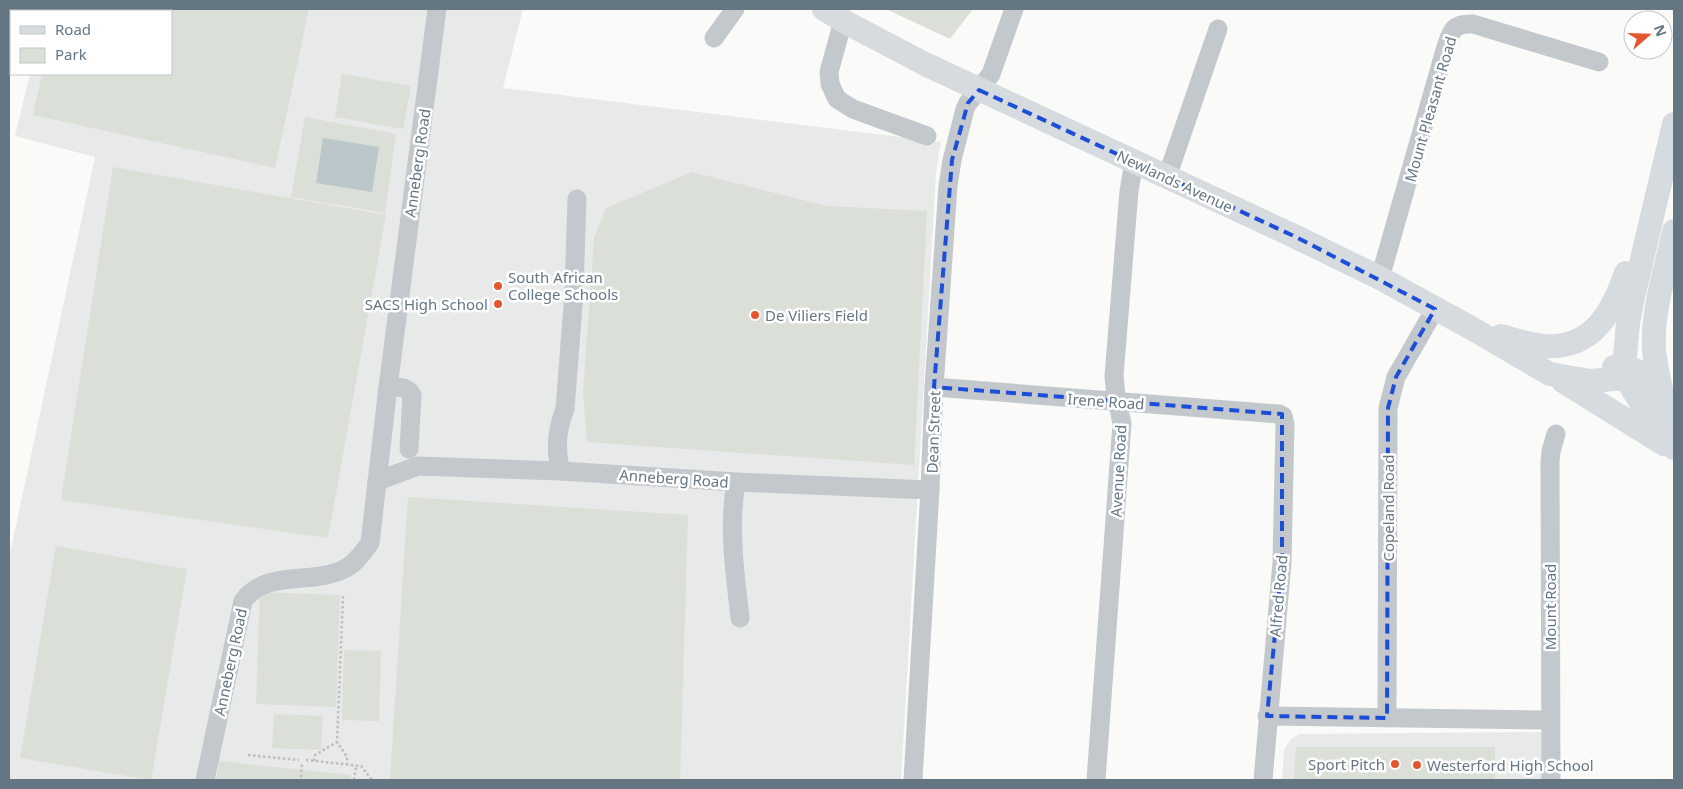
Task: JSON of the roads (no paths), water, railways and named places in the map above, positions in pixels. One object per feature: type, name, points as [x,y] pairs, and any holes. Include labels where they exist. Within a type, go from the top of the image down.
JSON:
[{"type":"main road","name":"Newlands Avenue","points":[[833,15],[979,90],[1380,278],[1550,374],[1590,381],[1628,371]]},
{"type":"main road","points":[[1674,124],[1628,322],[1628,371],[1646,411],[1674,450]]},
{"type":"main road","points":[[1628,371],[1656,256],[1674,213]]},
{"type":"main road","points":[[1473,329],[1542,346],[1570,343],[1585,336],[1601,323],[1611,311],[1639,242],[1652,220]]},
{"type":"main road","points":[[1669,413],[1654,348],[1658,305],[1674,231]]},
{"type":"main road","name":"Newlands Avenue","points":[[1523,358],[1573,368],[1628,371]]},
{"type":"main road","points":[[1628,371],[1648,379],[1669,413]]},
{"type":"main road","points":[[1550,374],[1674,450]]},
{"type":"street","name":"Anneberg Road","points":[[205,780],[243,600],[250,592],[261,585],[331,574],[346,568],[358,558],[370,543],[388,387],[437,9]]},
{"type":"street","points":[[714,38],[735,9]]},
{"type":"street","name":"Dean Street","points":[[913,780],[930,490],[934,387],[950,173],[965,109],[991,74],[1014,9]]},
{"type":"street","points":[[833,15],[829,72],[830,84],[837,99],[852,109],[927,136]]},
{"type":"street","name":"Mount Pleasant Road","points":[[1380,278],[1445,50],[1454,28],[1465,24],[1472,24],[1599,62]]},
{"type":"street","points":[[1167,177],[1218,29]]},
{"type":"street","name":"Avenue Road","points":[[1096,780],[1122,423],[1114,376],[1129,191],[1134,162]]},
{"type":"street","points":[[561,471],[557,454],[559,422],[565,409],[574,292],[577,199]]},
{"type":"street","name":"Copeland Road","points":[[1387,718],[1388,408],[1396,377],[1435,309]]},
{"type":"street","points":[[388,387],[404,388],[409,390],[412,395],[409,449],[418,466]]},
{"type":"street","name":"Irene Road","points":[[934,387],[1279,414]]},
{"type":"street","name":"Alfred Road","points":[[1262,780],[1282,562],[1285,424],[1283,416],[1279,414]]},
{"type":"street","name":"Mount Road","points":[[1551,780],[1550,462],[1556,434]]},
{"type":"street","points":[[382,437],[409,449]]},
{"type":"street","name":"Anneberg Road","points":[[377,481],[418,466],[561,471],[736,482],[930,490]]},
{"type":"street","points":[[736,482],[731,507],[731,537],[740,618]]},
{"type":"street","points":[[1267,716],[1550,720]]},
{"type":"place","name":"South African College Schools","points":[[498,286]]},
{"type":"place","name":"SACS High School","points":[[498,304]]},
{"type":"place","name":"De Viliers Field","points":[[755,315]]},
{"type":"place","name":"Sport Pitch","points":[[1395,764]]},
{"type":"place","name":"Westerford High School","points":[[1417,765]]}]
